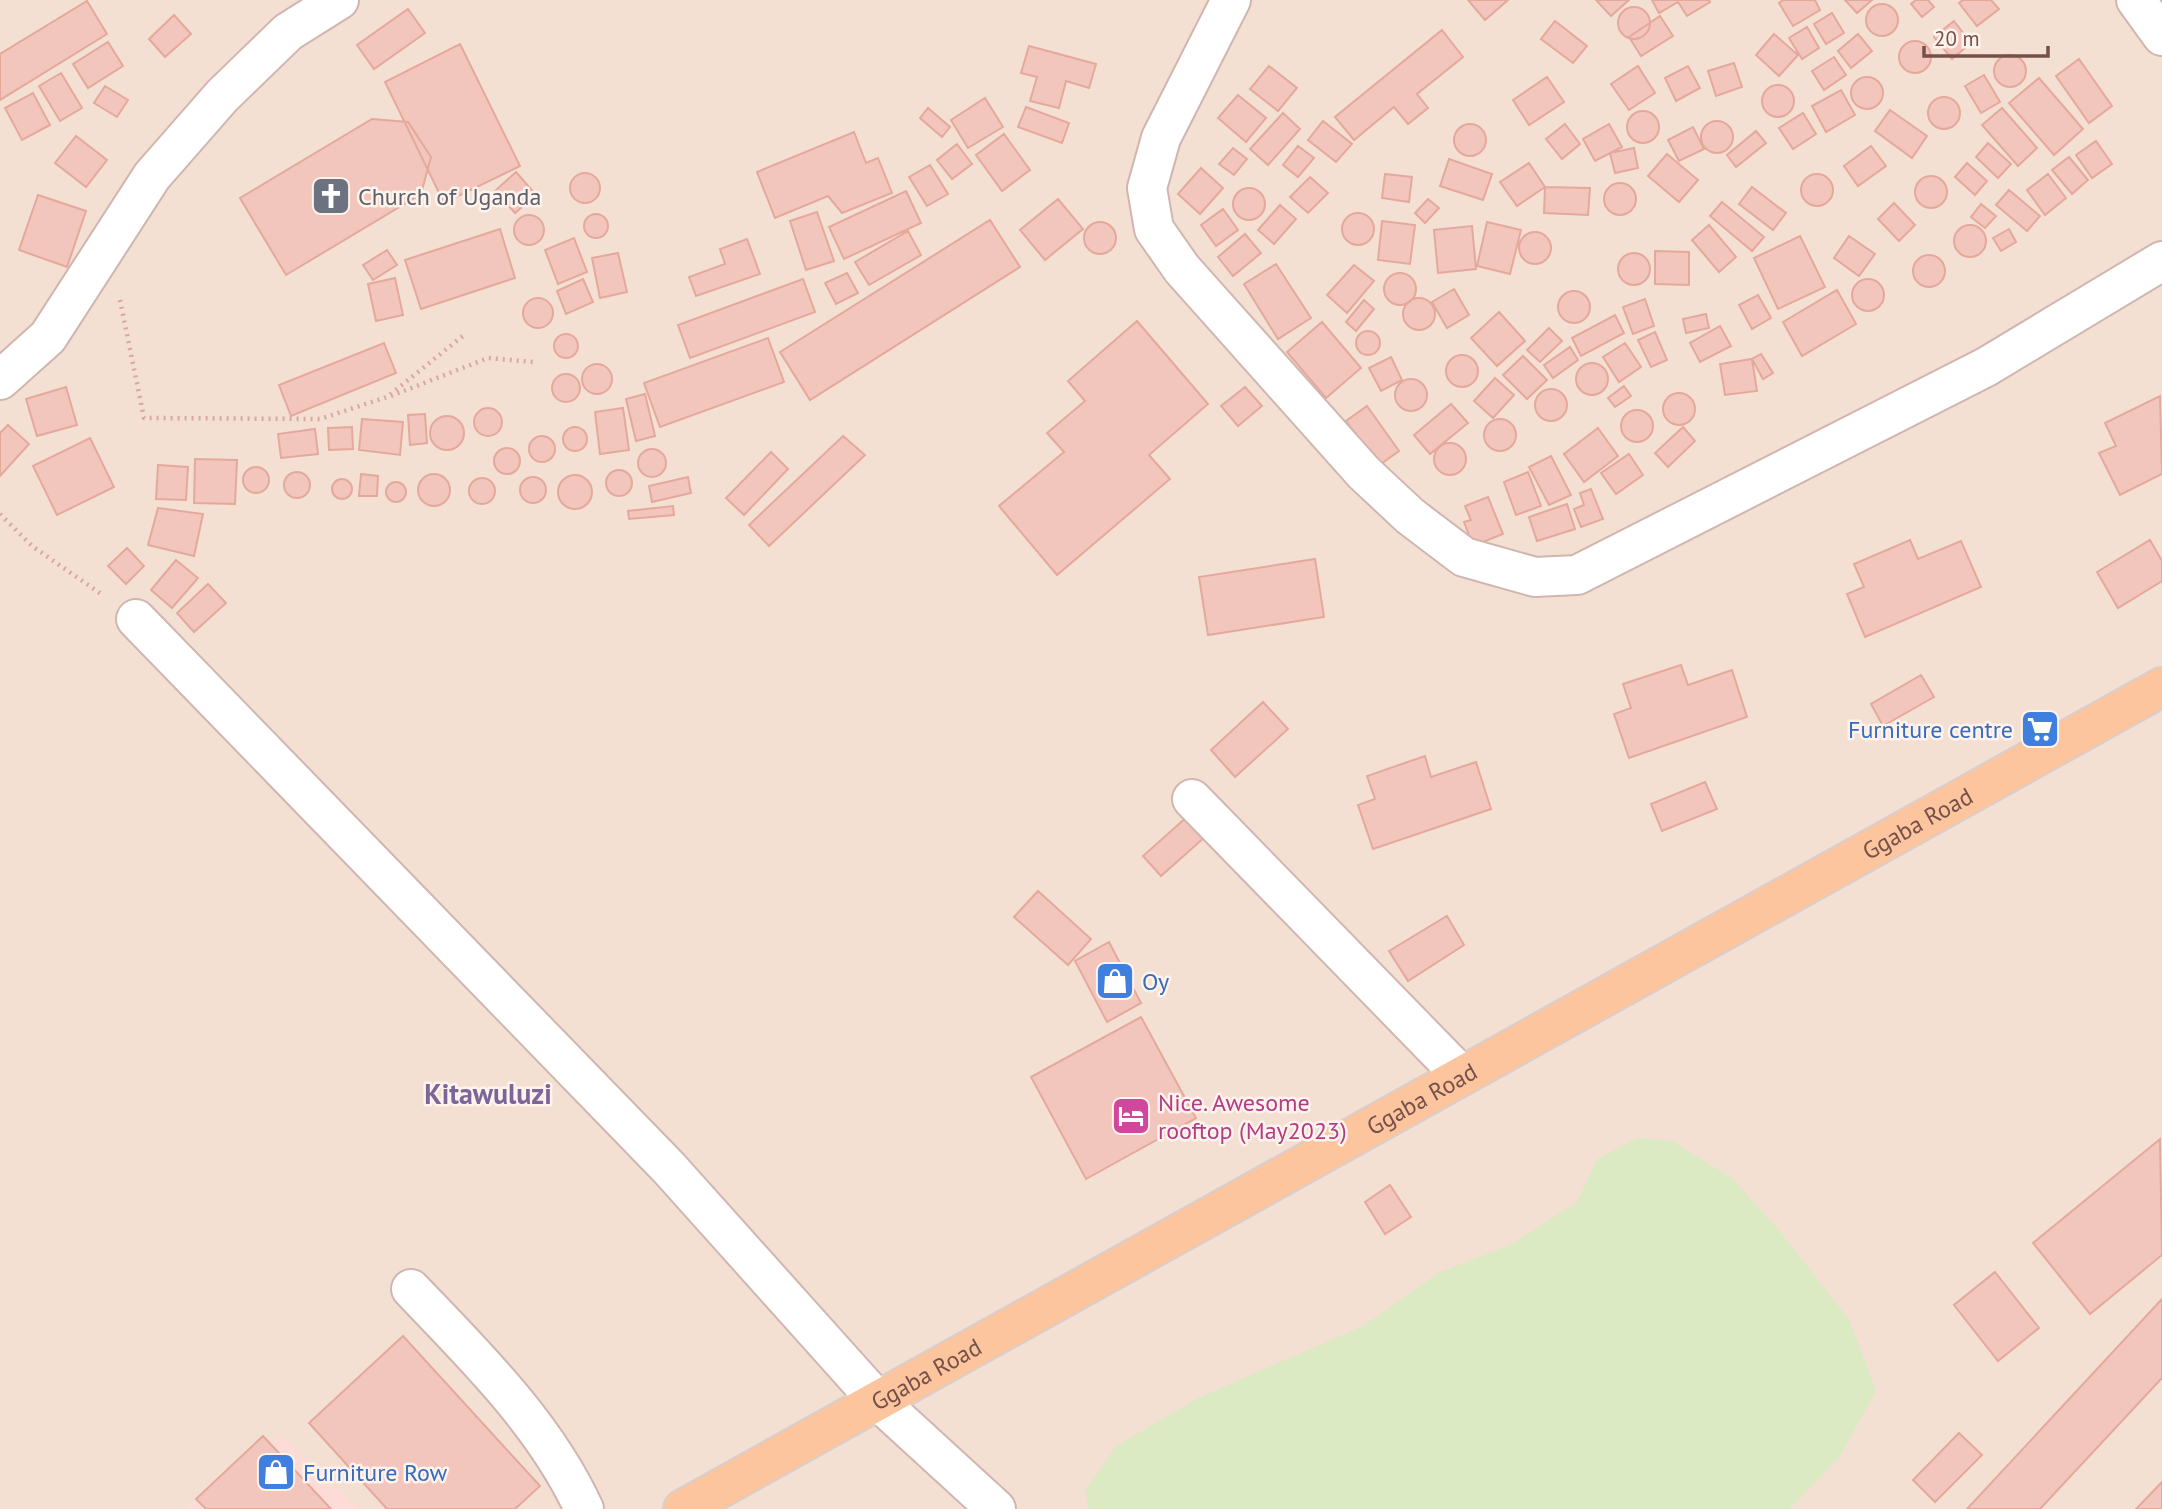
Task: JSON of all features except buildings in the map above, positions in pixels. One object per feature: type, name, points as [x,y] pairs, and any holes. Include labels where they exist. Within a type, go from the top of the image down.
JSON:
[{"type":"main road","name":"Ggaba Road","points":[[683,1509],[2162,687]]},
{"type":"street","points":[[0,380],[48,337],[152,176],[222,96],[288,33],[339,0]]},
{"type":"street","points":[[1231,0],[1161,138],[1147,187],[1154,229],[1182,268],[1364,473],[1409,516],[1464,557],[1535,577],[1577,575],[1986,367],[2162,261]]},
{"type":"street","points":[[2136,0],[2162,36]]},
{"type":"street","points":[[136,618],[669,1168],[877,1400],[996,1509]]},
{"type":"street","points":[[1192,799],[1461,1075]]},
{"type":"street","points":[[411,1289],[535,1427],[569,1476],[584,1509]]},
{"type":"path","points":[[108,241],[144,418],[320,419],[387,397],[488,358],[533,362]]},
{"type":"path","points":[[387,397],[464,335]]},
{"type":"path","points":[[0,514],[32,546],[136,618]]},
{"type":"shaded area","points":[[0,0],[2162,0],[2162,1509],[0,1509]]},
{"type":"shaded area","name":"Furniture Row","points":[[281,1435],[358,1509],[185,1509]]},
{"type":"green space","points":[[1637,1138],[1672,1141],[1733,1179],[1782,1234],[1850,1321],[1876,1391],[1840,1456],[1790,1509],[1089,1509],[1085,1491],[1116,1446],[1198,1398],[1365,1325],[1438,1273],[1510,1245],[1577,1202],[1597,1159]]},
{"type":"place","name":"Church of Uganda","points":[[331,196]]},
{"type":"place","name":"Furniture centre","points":[[2040,729]]},
{"type":"place","name":"Oy","points":[[1115,981]]},
{"type":"place","name":"Nice. Awesome rooftop (May2023)","points":[[1131,1116]]},
{"type":"place","name":"Furniture Row","points":[[276,1472]]},
{"type":"district","name":"Kitawuluzi","points":[[488,1093]]}]
